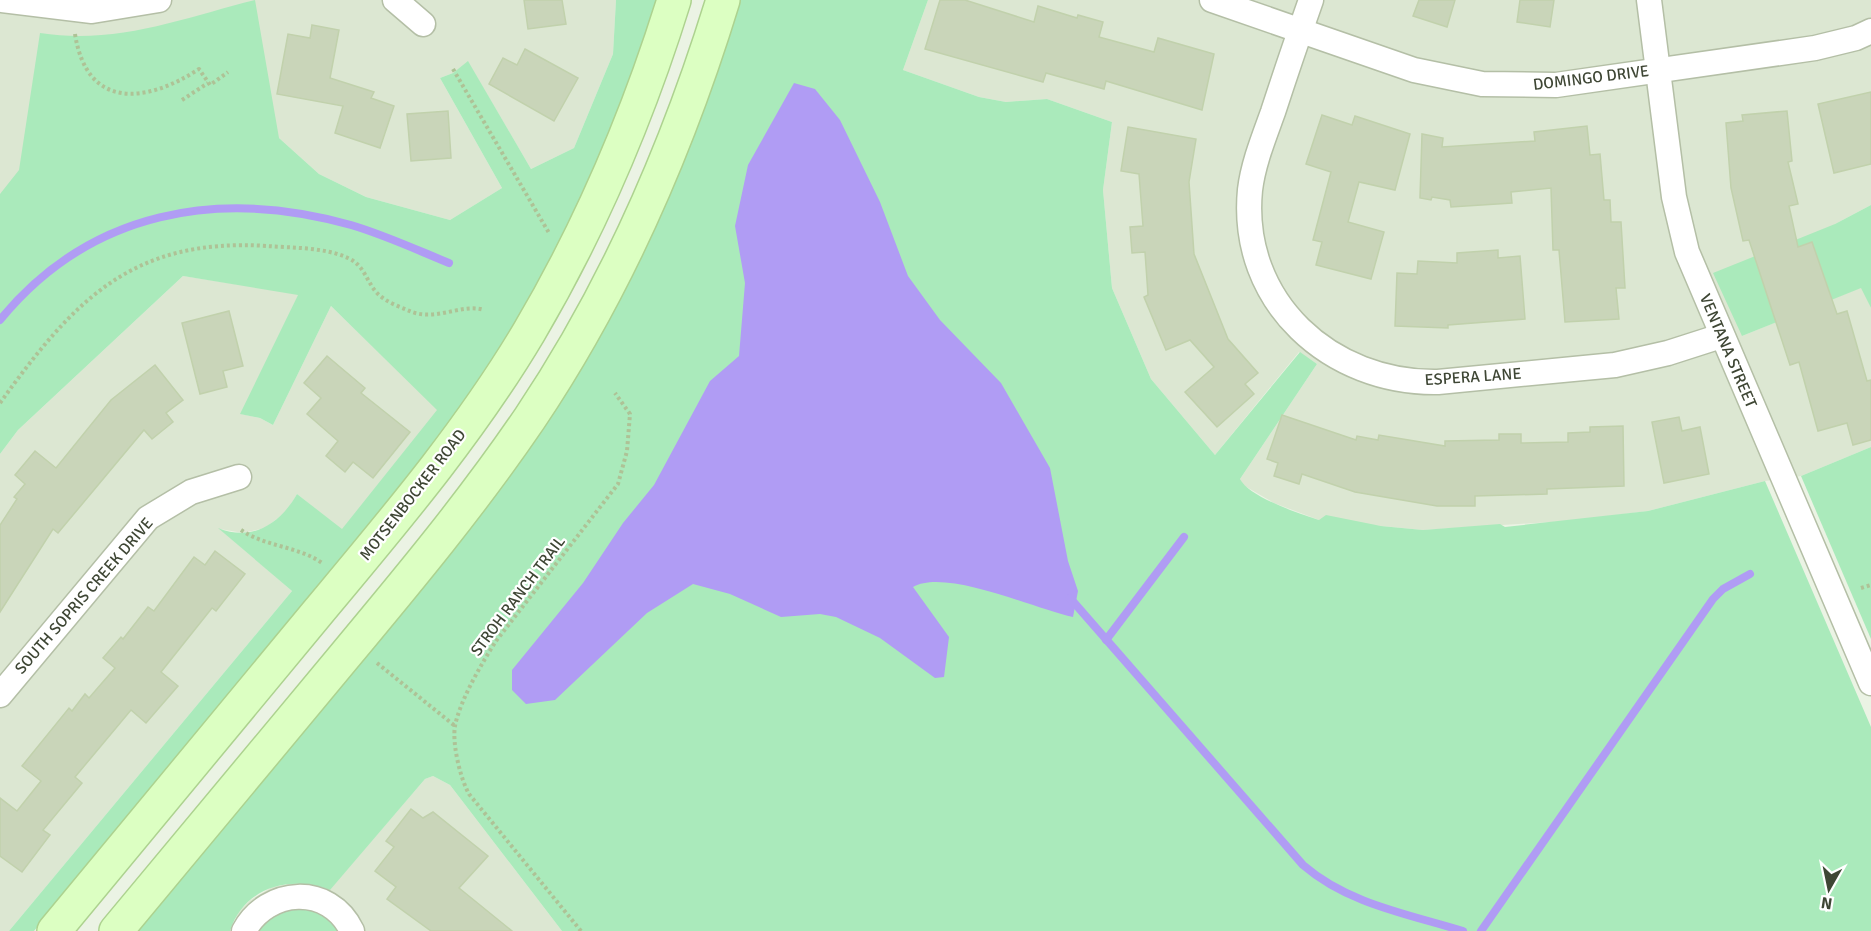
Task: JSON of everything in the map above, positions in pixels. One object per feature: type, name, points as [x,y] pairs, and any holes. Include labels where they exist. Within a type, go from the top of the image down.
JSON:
[{"type":"main road","name":"MOTSENBOCKER ROAD","points":[[54,931],[411,501],[482,405],[543,308],[587,224],[636,111],[674,0]]},
{"type":"main road","points":[[116,931],[442,538],[530,418],[599,304],[634,234],[688,106],[723,0]]},
{"type":"street","points":[[2,0],[92,11],[159,0]]},
{"type":"street","points":[[395,0],[423,24]]},
{"type":"street","name":"DOMINGO DRIVE","points":[[1212,0],[1432,75],[1482,84],[1556,84],[1815,48],[1856,38],[1871,31]]},
{"type":"street","name":"ESPERA LANE","points":[[1311,0],[1256,162],[1249,211],[1254,250],[1266,281],[1285,312],[1319,347],[1350,365],[1382,376],[1438,382],[1615,365],[1668,353],[1721,336]]},
{"type":"street","name":"VENTANA STREET","points":[[1649,0],[1657,70],[1682,234],[1721,336],[1871,683]]},
{"type":"street","name":"SOUTH SOPRIS CREEK DRIVE","points":[[0,695],[148,518],[191,492],[239,477]]},
{"type":"street","points":[[244,931],[261,908],[290,896],[324,902],[342,916],[352,931]]},
{"type":"path","points":[[75,34],[88,69],[104,85],[118,94],[139,95],[164,88],[199,69],[208,83]]},
{"type":"path","points":[[453,69],[549,234]]},
{"type":"path","points":[[182,100],[228,72]]},
{"type":"path","points":[[0,403],[45,342],[89,297],[129,271],[188,251],[248,245],[324,252],[355,262],[379,294],[417,313],[433,315],[475,309],[484,310]]},
{"type":"path","name":"STROH RANCH TRAIL","points":[[581,931],[469,794],[460,772],[455,726],[480,668],[496,641],[618,484],[627,451],[630,414],[615,393]]},
{"type":"path","points":[[241,530],[260,540],[313,557],[322,563]]},
{"type":"path","points":[[1861,588],[1871,585]]},
{"type":"path","points":[[377,663],[455,726]]},
{"type":"shaded area","points":[[0,0],[616,0],[613,54],[574,148],[531,169],[468,62],[453,73],[440,78],[502,188],[450,220],[366,197],[319,174],[279,138],[0,194]]},
{"type":"shaded area","points":[[928,0],[1871,0],[1871,205],[1835,224],[1742,336],[1862,287],[1871,308],[1871,447],[1801,476],[1765,481],[1648,511],[1568,521],[1423,530],[1319,520],[1274,503],[1243,485],[1240,479],[1317,364],[1299,352],[1215,455],[1151,379],[1112,288],[1103,190],[1112,122],[1047,99],[1006,102],[979,97],[903,70]]},
{"type":"shaded area","points":[[794,83],[815,89],[840,120],[880,202],[908,276],[940,320],[1001,383],[1050,468],[1068,561],[1078,591],[1073,617],[968,586],[928,583],[913,587],[949,637],[944,677],[935,678],[880,638],[836,617],[820,614],[781,617],[730,594],[693,584],[647,613],[555,700],[526,704],[512,690],[512,670],[583,583],[623,523],[654,485],[710,381],[739,356],[745,283],[735,226],[748,165]]},
{"type":"shaded area","points":[[183,276],[299,294],[241,414],[260,418],[273,425],[331,306],[438,410],[342,530],[297,494],[287,511],[265,528],[243,533],[220,529],[292,591],[9,931],[0,931],[0,454],[18,430]]},
{"type":"shaded area","points":[[433,776],[450,785],[562,931],[230,931],[238,913],[249,901],[272,887],[298,882],[330,889],[425,779]]},
{"type":"green space","points":[[255,0],[279,138],[319,174],[366,197],[450,220],[502,188],[440,78],[453,73],[468,61],[531,169],[574,148],[613,54],[616,0],[658,0],[606,140],[566,231],[519,318],[470,393],[374,519],[34,931],[9,931],[292,591],[218,528],[242,533],[264,528],[282,514],[297,494],[342,529],[437,410],[331,306],[273,425],[260,418],[240,414],[298,295],[183,276],[18,430],[0,454],[0,194],[19,170],[40,33],[68,36],[123,33],[176,22]]},
{"type":"green space","points":[[738,0],[928,0],[903,70],[979,97],[1006,102],[1047,99],[1112,122],[1103,190],[1112,288],[1151,379],[1215,455],[1300,352],[1317,364],[1240,479],[1253,492],[1276,504],[1319,520],[1326,515],[1381,526],[1423,530],[1500,524],[1505,527],[1648,511],[1765,481],[1871,727],[1871,931],[562,931],[450,785],[433,776],[425,779],[330,890],[299,884],[270,888],[246,904],[230,931],[135,931],[481,513]]},
{"type":"green space","points":[[1871,205],[1871,308],[1861,288],[1742,336],[1713,273],[1835,224]]},
{"type":"green space","points":[[1871,447],[1871,639],[1801,476]]},
{"type":"green space","points":[[294,907],[319,914],[339,931],[256,931],[270,916]]},
{"type":"building","points":[[524,0],[562,0],[566,24],[528,29]]},
{"type":"building","points":[[940,0],[965,0],[1034,22],[1038,6],[1077,18],[1078,15],[1103,22],[1099,37],[1154,52],[1158,38],[1214,54],[1202,110],[1106,81],[1104,89],[1046,73],[1043,82],[925,49]]},
{"type":"building","points":[[1419,0],[1455,0],[1447,27],[1413,16]]},
{"type":"building","points":[[1520,0],[1554,0],[1550,27],[1517,22]]},
{"type":"building","points":[[312,25],[339,30],[330,78],[374,92],[371,98],[394,106],[380,148],[335,133],[343,106],[277,94],[288,34],[310,38]]},
{"type":"building","points":[[525,49],[578,78],[554,121],[489,84],[503,58],[517,65]]},
{"type":"building","points":[[1871,92],[1871,164],[1834,173],[1818,104]]},
{"type":"building","points":[[448,111],[451,158],[411,161],[407,114]]},
{"type":"building","points":[[1787,111],[1792,161],[1788,162],[1798,204],[1789,206],[1798,247],[1812,242],[1837,314],[1847,311],[1867,381],[1871,380],[1871,440],[1853,445],[1847,423],[1818,431],[1799,362],[1790,365],[1749,240],[1743,241],[1731,188],[1726,123],[1743,121],[1742,115]]},
{"type":"building","points":[[1322,115],[1352,125],[1355,116],[1410,134],[1395,190],[1359,182],[1348,222],[1384,232],[1371,279],[1316,265],[1322,242],[1313,240],[1331,172],[1306,164]]},
{"type":"building","points":[[1587,126],[1590,155],[1600,154],[1604,200],[1610,200],[1611,222],[1621,222],[1625,288],[1616,288],[1619,319],[1565,322],[1559,250],[1553,250],[1551,188],[1511,192],[1512,203],[1451,207],[1450,200],[1420,198],[1422,134],[1443,138],[1442,147],[1535,141],[1534,132]]},
{"type":"building","points":[[1128,127],[1196,139],[1189,182],[1194,254],[1228,339],[1258,373],[1245,384],[1254,394],[1217,427],[1185,392],[1214,367],[1190,340],[1166,350],[1144,297],[1148,295],[1145,252],[1132,253],[1130,227],[1143,226],[1139,174],[1121,171]]},
{"type":"building","points":[[1498,250],[1498,258],[1520,256],[1525,319],[1448,325],[1448,328],[1395,326],[1397,273],[1417,274],[1418,261],[1457,263],[1457,253]]},
{"type":"building","points":[[229,311],[243,366],[223,371],[227,387],[200,394],[182,323]]},
{"type":"building","points":[[327,356],[365,388],[361,393],[410,432],[373,478],[353,462],[345,472],[326,456],[338,441],[307,414],[321,398],[304,383]]},
{"type":"building","points":[[155,365],[183,400],[166,413],[173,422],[152,439],[144,430],[58,533],[53,529],[0,612],[0,525],[17,499],[14,497],[25,484],[15,475],[35,451],[56,468],[111,400]]},
{"type":"building","points":[[1282,415],[1356,440],[1357,436],[1378,440],[1379,435],[1445,446],[1445,441],[1499,440],[1499,434],[1521,434],[1521,443],[1568,442],[1568,433],[1590,432],[1590,427],[1623,426],[1624,486],[1547,489],[1547,494],[1475,496],[1475,506],[1437,506],[1355,492],[1302,474],[1299,484],[1274,476],[1278,463],[1267,459]]},
{"type":"building","points":[[1679,417],[1682,431],[1700,427],[1709,474],[1664,483],[1652,422]]},
{"type":"building","points":[[215,551],[245,574],[216,611],[212,608],[161,672],[178,686],[146,723],[131,710],[75,777],[82,783],[43,830],[50,835],[22,872],[0,856],[0,798],[17,811],[41,781],[22,766],[69,708],[72,711],[85,694],[89,698],[115,668],[103,658],[121,637],[123,639],[148,607],[154,611],[194,557],[205,565]]},
{"type":"building","points":[[411,809],[423,818],[433,812],[488,856],[459,888],[512,931],[431,931],[387,899],[396,887],[375,871],[394,847],[386,841]]},
{"type":"waterway","points":[[0,320],[36,283],[74,254],[116,232],[160,217],[206,210],[253,209],[302,214],[364,229],[449,263]]},
{"type":"waterway","points":[[1106,640],[1184,537]]},
{"type":"waterway","points":[[1481,931],[1713,599],[1723,589],[1750,574]]},
{"type":"waterway","points":[[1070,598],[1303,865],[1339,889],[1359,899],[1463,931]]}]
